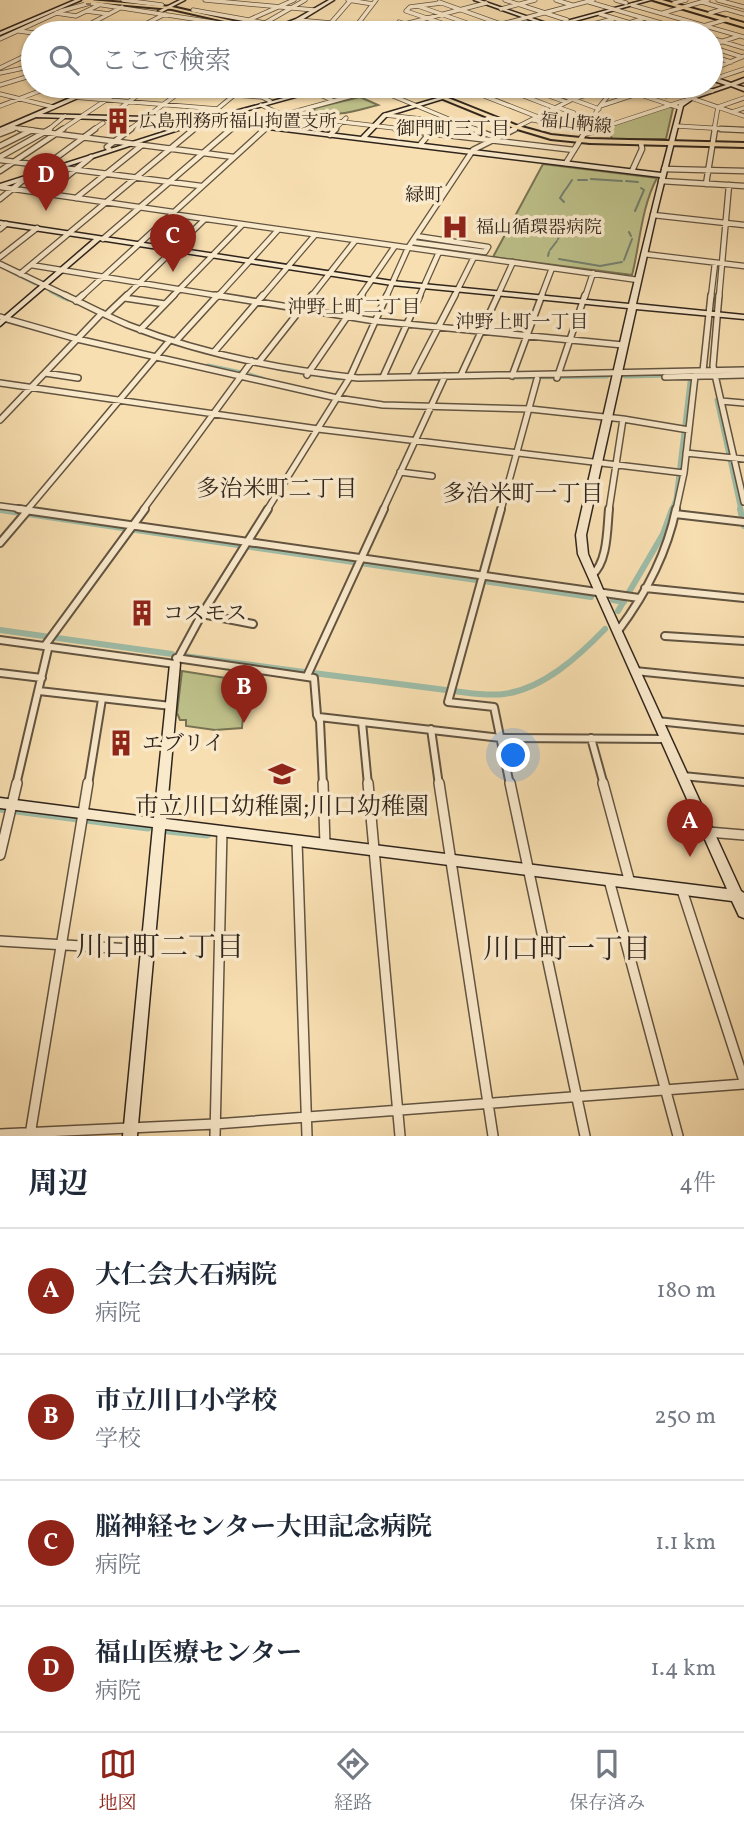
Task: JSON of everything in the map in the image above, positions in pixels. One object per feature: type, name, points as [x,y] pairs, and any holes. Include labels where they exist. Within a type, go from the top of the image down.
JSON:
[{"type":"highway","points":[[656,0],[685,5],[744,23]]},
{"type":"highway","points":[[663,0],[727,19]]},
{"type":"main road","points":[[86,0],[234,21]]},
{"type":"main road","points":[[120,4],[144,4],[164,9]]},
{"type":"main road","name":"福山鞆線","points":[[443,98],[516,127],[551,137],[744,145]]},
{"type":"street","points":[[38,21],[86,0]]},
{"type":"street","points":[[33,21],[86,0]]},
{"type":"street","points":[[147,21],[183,0]]},
{"type":"street","points":[[192,14],[203,0],[314,10]]},
{"type":"street","points":[[250,19],[294,0]]},
{"type":"street","points":[[272,21],[305,0]]},
{"type":"street","points":[[298,20],[332,0]]},
{"type":"street","points":[[436,0],[493,21]]},
{"type":"street","points":[[476,0],[534,21]]},
{"type":"street","points":[[417,21],[503,0],[573,21]]},
{"type":"street","points":[[501,9],[535,0]]},
{"type":"street","points":[[556,0],[573,5]]},
{"type":"street","points":[[514,21],[593,0]]},
{"type":"street","points":[[616,0],[688,21]]},
{"type":"street","points":[[629,4],[638,0]]},
{"type":"street","points":[[570,20],[649,0]]},
{"type":"street","points":[[635,21],[708,0]]},
{"type":"street","points":[[718,0],[744,8]]},
{"type":"street","points":[[58,11],[90,3],[120,4],[134,1],[144,4]]},
{"type":"street","points":[[332,21],[349,1],[375,2]]},
{"type":"street","points":[[586,1],[655,21]]},
{"type":"street","points":[[361,21],[375,2]]},
{"type":"street","points":[[702,2],[744,14]]},
{"type":"street","points":[[437,21],[406,11],[416,6],[441,3]]},
{"type":"street","points":[[58,11],[76,16],[101,4]]},
{"type":"street","points":[[97,21],[120,4]]},
{"type":"street","points":[[416,6],[462,21]]},
{"type":"street","points":[[734,11],[744,8]]},
{"type":"street","points":[[70,9],[109,14]]},
{"type":"street","points":[[570,20],[612,9]]},
{"type":"street","points":[[710,13],[726,9]]},
{"type":"street","points":[[192,14],[260,21]]},
{"type":"street","points":[[192,14],[223,21]]},
{"type":"street","points":[[600,14],[623,21]]},
{"type":"street","points":[[457,19],[475,15]]},
{"type":"street","points":[[604,21],[614,18]]},
{"type":"street","points":[[580,19],[586,21]]},
{"type":"street","points":[[720,21],[727,19]]},
{"type":"street","points":[[298,20],[306,21]]},
{"type":"street","points":[[0,34],[21,26]]},
{"type":"street","points":[[0,39],[21,30]]},
{"type":"street","points":[[723,31],[742,36]]},
{"type":"street","points":[[723,41],[742,36]]},
{"type":"street","points":[[723,41],[744,48]]},
{"type":"street","points":[[723,51],[743,56]]},
{"type":"street","points":[[723,66],[743,56]]},
{"type":"street","points":[[0,71],[21,58]]},
{"type":"street","points":[[723,59],[744,68]]},
{"type":"street","points":[[0,71],[21,68]]},
{"type":"street","points":[[723,75],[744,68]]},
{"type":"street","points":[[0,85],[21,79]]},
{"type":"street","points":[[723,88],[744,80]]},
{"type":"street","points":[[723,82],[744,89]]},
{"type":"street","points":[[0,94],[53,107]]},
{"type":"street","points":[[0,132],[72,98]]},
{"type":"street","points":[[85,98],[219,109]]},
{"type":"street","points":[[0,171],[109,98]]},
{"type":"street","points":[[45,166],[132,98]]},
{"type":"street","points":[[109,149],[107,147],[172,98]]},
{"type":"street","points":[[18,275],[231,98]]},
{"type":"street","points":[[264,98],[270,101]]},
{"type":"street","points":[[0,186],[109,149],[282,98]]},
{"type":"street","points":[[0,186],[196,121],[286,98]]},
{"type":"street","points":[[327,98],[334,101]]},
{"type":"street","points":[[75,302],[267,127],[283,115],[345,98]]},
{"type":"street","points":[[398,98],[494,139]]},
{"type":"street","points":[[363,138],[385,115],[443,98]]},
{"type":"street","points":[[491,98],[559,120],[574,113],[530,98]]},
{"type":"street","points":[[556,98],[566,102]]},
{"type":"street","points":[[566,163],[606,98]]},
{"type":"street","points":[[131,1131],[175,661],[349,379],[408,248],[473,152],[573,99],[600,107],[626,98]]},
{"type":"street","points":[[649,98],[680,108]]},
{"type":"street","points":[[0,106],[19,99]]},
{"type":"street","points":[[690,99],[682,103],[680,108],[662,175],[580,535],[583,554],[599,592],[708,832],[740,896],[744,912]]},
{"type":"street","points":[[581,138],[668,104],[690,99],[744,116]]},
{"type":"street","points":[[718,107],[737,101],[744,103]]},
{"type":"street","points":[[732,112],[744,103]]},
{"type":"street","points":[[261,105],[283,115],[574,149]]},
{"type":"street","points":[[706,184],[718,107]]},
{"type":"street","points":[[35,115],[105,120],[196,121]]},
{"type":"street","points":[[385,115],[459,123]]},
{"type":"street","points":[[0,159],[46,132],[65,116]]},
{"type":"street","points":[[330,135],[346,118]]},
{"type":"street","points":[[208,119],[632,171],[706,184],[744,186]]},
{"type":"street","points":[[532,120],[559,127],[596,130]]},
{"type":"street","points":[[420,145],[439,121]]},
{"type":"street","points":[[2,320],[237,123]]},
{"type":"street","points":[[677,126],[744,131]]},
{"type":"street","points":[[11,127],[234,157]]},
{"type":"street","points":[[0,146],[32,130]]},
{"type":"street","points":[[632,171],[642,149],[640,142]]},
{"type":"street","points":[[76,198],[142,145]]},
{"type":"street","points":[[46,194],[91,157]]},
{"type":"street","points":[[0,159],[201,186]]},
{"type":"street","points":[[662,175],[707,170],[744,171]]},
{"type":"street","points":[[0,199],[27,177]]},
{"type":"street","points":[[704,371],[730,185]]},
{"type":"street","points":[[0,186],[242,225],[638,280]]},
{"type":"street","points":[[653,215],[744,225]]},
{"type":"street","points":[[0,420],[102,314],[125,298],[205,219]]},
{"type":"street","points":[[2,225],[392,283],[744,317]]},
{"type":"street","points":[[140,330],[242,225]]},
{"type":"street","points":[[0,257],[37,229]]},
{"type":"street","points":[[0,543],[170,341],[218,296],[278,230]]},
{"type":"street","points":[[215,351],[315,235]]},
{"type":"street","points":[[412,242],[485,252],[488,247],[416,236]]},
{"type":"street","points":[[0,855],[6,804],[39,691],[50,640],[242,375],[301,309],[355,241]]},
{"type":"street","points":[[307,375],[394,246]]},
{"type":"street","points":[[383,377],[439,252]]},
{"type":"street","points":[[644,254],[744,266]]},
{"type":"street","points":[[414,376],[474,257]]},
{"type":"street","points":[[461,375],[513,262]]},
{"type":"street","points":[[31,265],[375,321],[623,345]]},
{"type":"street","points":[[0,266],[102,314],[170,341],[307,375],[349,379],[461,375],[691,376],[744,370]]},
{"type":"street","points":[[512,376],[552,268]]},
{"type":"street","points":[[557,377],[593,274]]},
{"type":"street","points":[[125,298],[165,304]]},
{"type":"street","points":[[102,314],[170,341],[253,362]]},
{"type":"street","points":[[713,314],[715,373],[730,457],[744,502]]},
{"type":"street","points":[[2,320],[77,340],[337,398],[383,405],[530,409],[623,419],[686,430]]},
{"type":"street","points":[[616,376],[704,371],[744,375]]},
{"type":"street","points":[[45,373],[78,378]]},
{"type":"street","points":[[349,379],[414,376],[537,379],[557,377]]},
{"type":"street","points":[[618,631],[658,563],[675,514],[687,453],[686,430],[691,376]]},
{"type":"street","points":[[307,676],[444,377]]},
{"type":"street","points":[[537,379],[448,702],[494,707],[585,1136]]},
{"type":"street","points":[[0,383],[318,429],[682,473]]},
{"type":"street","points":[[721,401],[744,403]]},
{"type":"street","points":[[592,575],[597,571],[602,558],[623,419]]},
{"type":"street","points":[[687,453],[744,459]]},
{"type":"street","points":[[400,472],[432,477]]},
{"type":"street","points":[[0,506],[481,578],[639,598]]},
{"type":"street","points":[[675,514],[742,522]]},
{"type":"street","points":[[645,588],[744,598]]},
{"type":"street","points":[[202,614],[253,624]]},
{"type":"street","points":[[665,636],[744,641]]},
{"type":"street","points":[[0,640],[50,640],[175,661],[316,679],[325,844]]},
{"type":"street","points":[[635,671],[744,682]]},
{"type":"street","points":[[0,673],[42,678]]},
{"type":"street","points":[[39,691],[171,706]]},
{"type":"street","points":[[31,1134],[102,699]]},
{"type":"street","points":[[318,717],[501,738],[665,739]]},
{"type":"street","points":[[657,721],[744,730]]},
{"type":"street","points":[[362,722],[400,1136]]},
{"type":"street","points":[[431,729],[493,1136]]},
{"type":"street","points":[[591,738],[630,883]]},
{"type":"street","points":[[683,776],[744,782]]},
{"type":"street","points":[[6,804],[740,896]]},
{"type":"street","points":[[215,1136],[222,831]]},
{"type":"street","points":[[708,832],[744,835]]},
{"type":"street","points":[[297,841],[307,1136]]},
{"type":"street","points":[[609,880],[678,1136]]},
{"type":"street","points":[[0,1134],[131,1131],[744,1082],[682,889]]},
{"type":"street","points":[[0,941],[147,950]]},
{"type":"green space","points":[[356,98],[378,105],[336,114],[311,109]]},
{"type":"green space","points":[[668,106],[673,108],[666,139],[612,139],[608,127]]},
{"type":"green space","points":[[543,164],[657,178],[644,215],[632,275],[493,257]]},
{"type":"green space","points":[[182,671],[232,679],[246,678],[242,728],[215,730],[186,726],[186,720],[180,720],[177,713]]},
{"type":"waterway","points":[[591,179],[622,181]]},
{"type":"waterway","points":[[566,189],[572,180]]},
{"type":"waterway","points":[[578,180],[587,180]]},
{"type":"waterway","points":[[626,181],[638,182]]},
{"type":"waterway","points":[[635,211],[644,190],[641,188]]},
{"type":"waterway","points":[[564,202],[560,198],[565,190]]},
{"type":"waterway","points":[[560,224],[563,230],[561,232]]},
{"type":"waterway","points":[[629,232],[631,236]]},
{"type":"waterway","points":[[558,239],[560,234]]},
{"type":"waterway","points":[[624,260],[632,239]]},
{"type":"waterway","points":[[550,250],[557,241]]},
{"type":"waterway","points":[[548,256],[549,252]]},
{"type":"waterway","points":[[559,259],[600,266],[622,262]]},
{"type":"waterway","points":[[9,270],[35,283]]},
{"type":"waterway","points":[[51,291],[59,295]]},
{"type":"waterway","points":[[59,295],[68,299]]},
{"type":"waterway","points":[[59,295],[63,297]]},
{"type":"waterway","points":[[208,366],[241,373]]},
{"type":"waterway","points":[[277,368],[339,378]]},
{"type":"waterway","points":[[672,510],[676,499],[691,374]]},
{"type":"waterway","points":[[249,375],[262,379]]},
{"type":"waterway","points":[[625,376],[669,375]]},
{"type":"waterway","points":[[514,377],[607,376]]},
{"type":"waterway","points":[[717,400],[741,510]]},
{"type":"waterway","points":[[623,602],[663,534],[672,509]]},
{"type":"waterway","points":[[740,509],[744,526]]},
{"type":"waterway","points":[[0,510],[591,597]]},
{"type":"waterway","points":[[613,600],[623,602]]},
{"type":"waterway","points":[[618,611],[623,602]]},
{"type":"waterway","points":[[454,691],[498,695],[533,686],[572,660],[605,629]]},
{"type":"waterway","points":[[0,630],[172,654]]},
{"type":"waterway","points":[[184,656],[304,672]]},
{"type":"waterway","points":[[313,673],[446,690]]},
{"type":"waterway","points":[[0,808],[148,827]]},
{"type":"waterway","points":[[168,830],[207,834]]},
{"type":"place","name":"広島刑務所福山拘置支所","points":[[118,121]]},
{"type":"place","name":"福山医療センター","points":[[46,211]]},
{"type":"place","name":"福山循環器病院","points":[[455,227]]},
{"type":"place","name":"脳神経センター大田記念病院","points":[[173,272]]},
{"type":"place","name":"コスモス","points":[[142,613]]},
{"type":"place","name":"市立川口小学校","points":[[244,723]]},
{"type":"place","name":"エブリイ","points":[[121,743]]},
{"type":"place","name":"市立川口幼稚園;川口幼稚園","points":[[282,774]]},
{"type":"place","name":"大仁会大石病院","points":[[690,857]]},
{"type":"district","name":"御門町三丁目","points":[[453,128]]},
{"type":"district","name":"緑町","points":[[424,194]]},
{"type":"district","name":"沖野上町二丁目","points":[[354,306]]},
{"type":"district","name":"沖野上町一丁目","points":[[522,321]]},
{"type":"district","name":"多治米町二丁目","points":[[277,488]]},
{"type":"district","name":"多治米町一丁目","points":[[523,493]]},
{"type":"district","name":"川口町二丁目","points":[[160,946]]},
{"type":"district","name":"川口町一丁目","points":[[567,948]]}]
